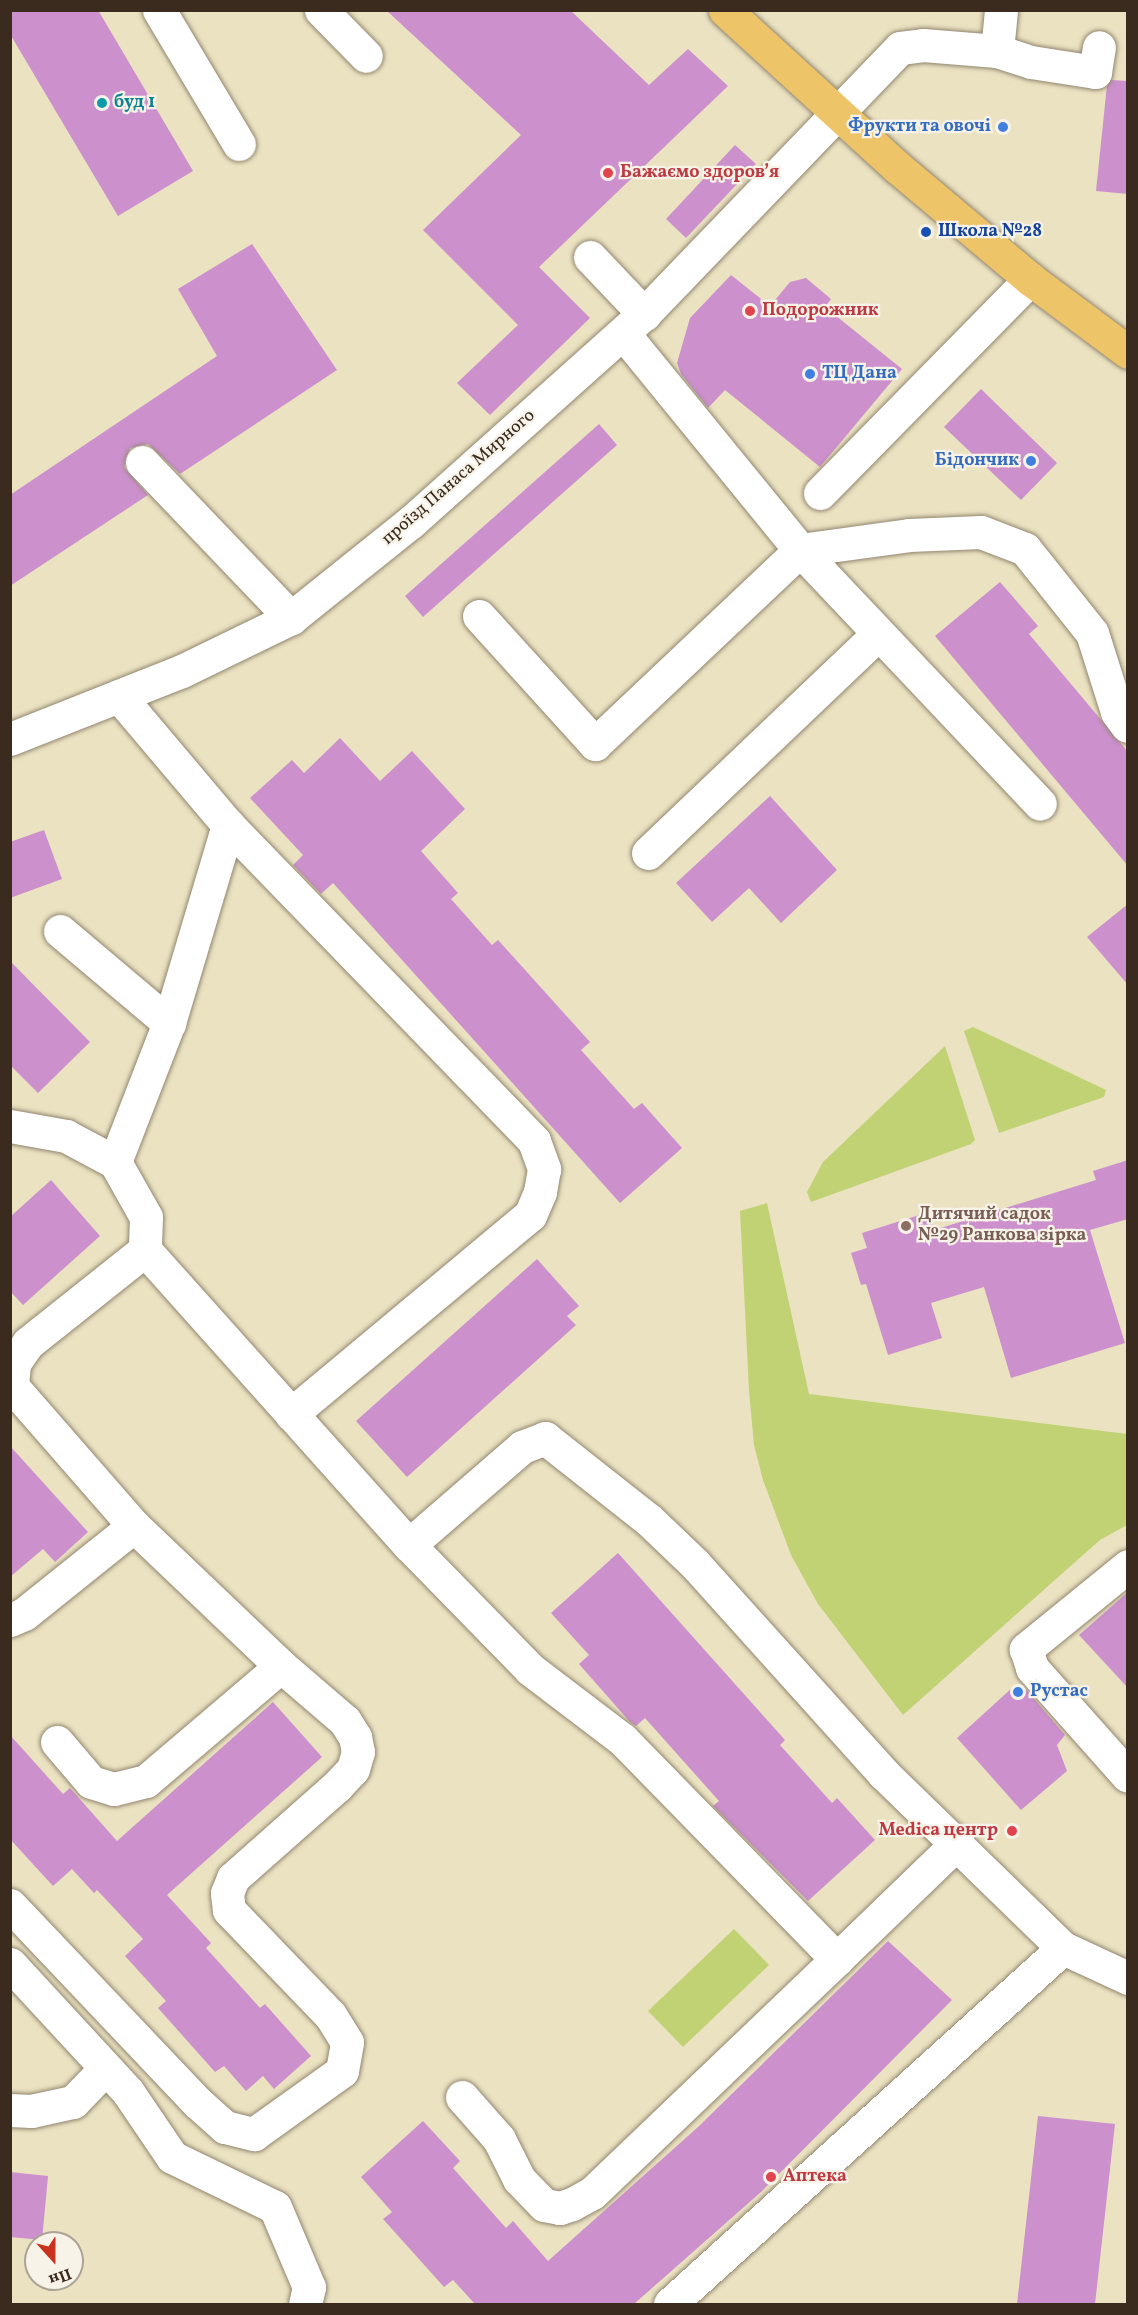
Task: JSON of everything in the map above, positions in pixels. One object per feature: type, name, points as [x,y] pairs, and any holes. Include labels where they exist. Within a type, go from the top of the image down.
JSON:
[{"type":"main road","points":[[725,10],[834,113],[1030,279],[1128,352]]},
{"type":"street","points":[[159,10],[239,144]]},
{"type":"street","points":[[321,10],[366,56]]},
{"type":"street","points":[[997,51],[1000,10]]},
{"type":"street","name":"проїзд Панаса Мирного","points":[[10,739],[119,696],[291,618],[411,522],[633,323],[755,202],[834,113],[900,48],[923,45],[997,51],[1031,62],[1095,72],[1099,47]]},
{"type":"street","points":[[590,257],[633,323],[800,550],[1040,804]]},
{"type":"street","points":[[820,493],[1030,279]]},
{"type":"street","points":[[142,462],[291,618]]},
{"type":"street","points":[[479,616],[595,744],[800,550],[909,535],[981,532],[1025,549],[1092,633],[1117,712],[1127,726]]},
{"type":"street","points":[[648,853],[879,634]]},
{"type":"street","points":[[119,696],[228,825],[534,1141],[544,1169],[540,1192],[530,1215],[291,1414]]},
{"type":"street","points":[[115,1162],[169,1023],[228,825]]},
{"type":"street","points":[[60,931],[169,1023]]},
{"type":"street","points":[[10,1126],[66,1136],[115,1162],[146,1217],[145,1250],[409,1545],[530,1669],[622,1739],[837,1959]]},
{"type":"street","points":[[129,2092],[225,2127],[253,2134],[342,2071],[347,2042],[330,2015],[229,1910],[227,1893],[233,1878],[337,1786],[353,1769],[358,1752],[355,1737],[345,1721],[281,1666],[134,1526],[12,1386],[14,1363],[28,1343],[145,1250]]},
{"type":"street","points":[[409,1545],[522,1447],[545,1438],[649,1520],[694,1564],[883,1773],[958,1842],[1064,1948],[1128,1978]]},
{"type":"street","points":[[10,1620],[24,1614],[134,1526]]},
{"type":"street","points":[[1128,1566],[1026,1649],[1032,1668],[1128,1776]]},
{"type":"street","points":[[57,1742],[91,1782],[114,1789],[146,1781],[281,1666]]},
{"type":"street","points":[[462,2097],[499,2139],[519,2179],[544,2205],[560,2208],[572,2204],[592,2193],[958,1842]]},
{"type":"street","points":[[10,1905],[198,2103],[225,2127]]},
{"type":"street","points":[[670,2304],[1064,1948]]},
{"type":"street","points":[[10,1964],[129,2092],[172,2157],[275,2207],[309,2287],[305,2304]]},
{"type":"street","points":[[10,2110],[31,2111],[73,2102],[106,2068]]},
{"type":"green space","points":[[973,1027],[1106,1090],[1104,1097],[999,1133],[964,1031]]},
{"type":"green space","points":[[945,1046],[975,1140],[971,1144],[811,1202],[807,1192],[823,1162]]},
{"type":"green space","points":[[767,1203],[809,1394],[1127,1434],[1127,1525],[1100,1540],[903,1715],[818,1604],[791,1555],[763,1480],[754,1445],[749,1390],[740,1211]]},
{"type":"green space","points":[[734,1929],[769,1965],[683,2047],[648,2011]]},
{"type":"building","name":"буд 1","points":[[10,10],[98,10],[193,171],[118,216],[10,34]]},
{"type":"building","points":[[386,10],[570,10],[649,85],[688,49],[728,86],[539,267],[590,318],[490,415],[457,383],[518,325],[423,230],[521,135]]},
{"type":"building","points":[[1111,80],[1128,81],[1128,194],[1096,191],[1107,85]]},
{"type":"building","points":[[735,145],[756,164],[686,238],[666,219]]},
{"type":"building","points":[[252,244],[337,370],[180,474],[148,444],[130,448],[124,467],[148,495],[10,586],[10,495],[217,356],[178,289]]},
{"type":"building","points":[[731,275],[770,306],[790,282],[806,278],[831,299],[825,307],[902,369],[820,467],[725,390],[708,408],[681,374],[677,363],[690,318]]},
{"type":"building","points":[[981,389],[1057,463],[1021,500],[944,427]]},
{"type":"building","points":[[599,424],[617,445],[423,617],[405,596]]},
{"type":"building","points":[[1000,582],[1038,626],[1029,634],[1128,752],[1128,866],[935,636]]},
{"type":"building","points":[[340,738],[380,781],[412,751],[465,809],[421,851],[458,893],[451,899],[492,945],[498,940],[590,1042],[581,1050],[634,1109],[642,1103],[682,1148],[620,1203],[333,883],[321,894],[293,865],[303,855],[250,798],[292,760],[304,773]]},
{"type":"building","points":[[770,796],[837,870],[781,923],[749,888],[712,922],[676,883]]},
{"type":"building","points":[[44,830],[62,879],[10,898],[10,842]]},
{"type":"building","points":[[1128,904],[1128,985],[1087,937]]},
{"type":"building","points":[[10,961],[90,1042],[38,1093],[10,1065]]},
{"type":"building","points":[[1128,1160],[1128,1219],[1090,1230],[1125,1343],[1011,1378],[984,1287],[931,1303],[942,1338],[888,1355],[866,1284],[861,1285],[851,1253],[867,1248],[862,1233],[929,1212],[934,1230],[1096,1180],[1093,1171]]},
{"type":"building","points":[[51,1180],[100,1236],[23,1305],[10,1291],[10,1217]]},
{"type":"building","points":[[537,1259],[579,1306],[567,1316],[576,1325],[407,1477],[356,1421]]},
{"type":"building","points":[[10,1446],[88,1532],[55,1562],[43,1549],[10,1577]]},
{"type":"building","points":[[618,1553],[785,1740],[780,1745],[832,1803],[837,1798],[875,1840],[808,1901],[713,1806],[719,1801],[645,1718],[636,1726],[630,1722],[579,1664],[589,1655],[551,1613]]},
{"type":"building","points":[[1128,1592],[1128,1688],[1079,1635]]},
{"type":"building","points":[[1023,1686],[1065,1735],[1057,1745],[1067,1771],[1021,1810],[957,1738],[1012,1688]]},
{"type":"building","points":[[273,1702],[322,1757],[167,1895],[211,1943],[206,1948],[260,2008],[265,2004],[311,2056],[274,2089],[263,2076],[246,2091],[224,2066],[215,2072],[158,2008],[166,2001],[125,1956],[143,1939],[97,1890],[94,1893],[72,1869],[53,1886],[10,1839],[10,1735],[63,1794],[70,1788],[117,1841]]},
{"type":"building","points":[[888,1941],[952,2000],[761,2192],[634,2304],[475,2304],[453,2280],[444,2287],[383,2219],[392,2212],[361,2177],[423,2121],[460,2161],[453,2168],[506,2228],[513,2221],[548,2261],[698,2127]]},
{"type":"building","points":[[1038,2116],[1115,2124],[1095,2304],[1017,2304]]},
{"type":"building","points":[[10,2172],[48,2176],[43,2231],[24,2231],[24,2238],[10,2237]]},
{"type":"place","name":"буд 1","points":[[102,103]]},
{"type":"place","name":"Фрукти та овочі","points":[[1003,127]]},
{"type":"place","name":"Бажаємо здоровʼя","points":[[608,173]]},
{"type":"place","name":"Школа №28","points":[[926,232]]},
{"type":"place","name":"Подорожник","points":[[750,311]]},
{"type":"place","name":"ТЦ Дана","points":[[810,374]]},
{"type":"place","name":"Бідончик","points":[[1031,461]]},
{"type":"place","name":"Дитячий садок №29 Ранкова зірка","points":[[906,1226]]},
{"type":"place","name":"Рустас","points":[[1018,1692]]},
{"type":"place","name":"Medica центр","points":[[1012,1831]]},
{"type":"place","name":"Аптека","points":[[771,2177]]}]
